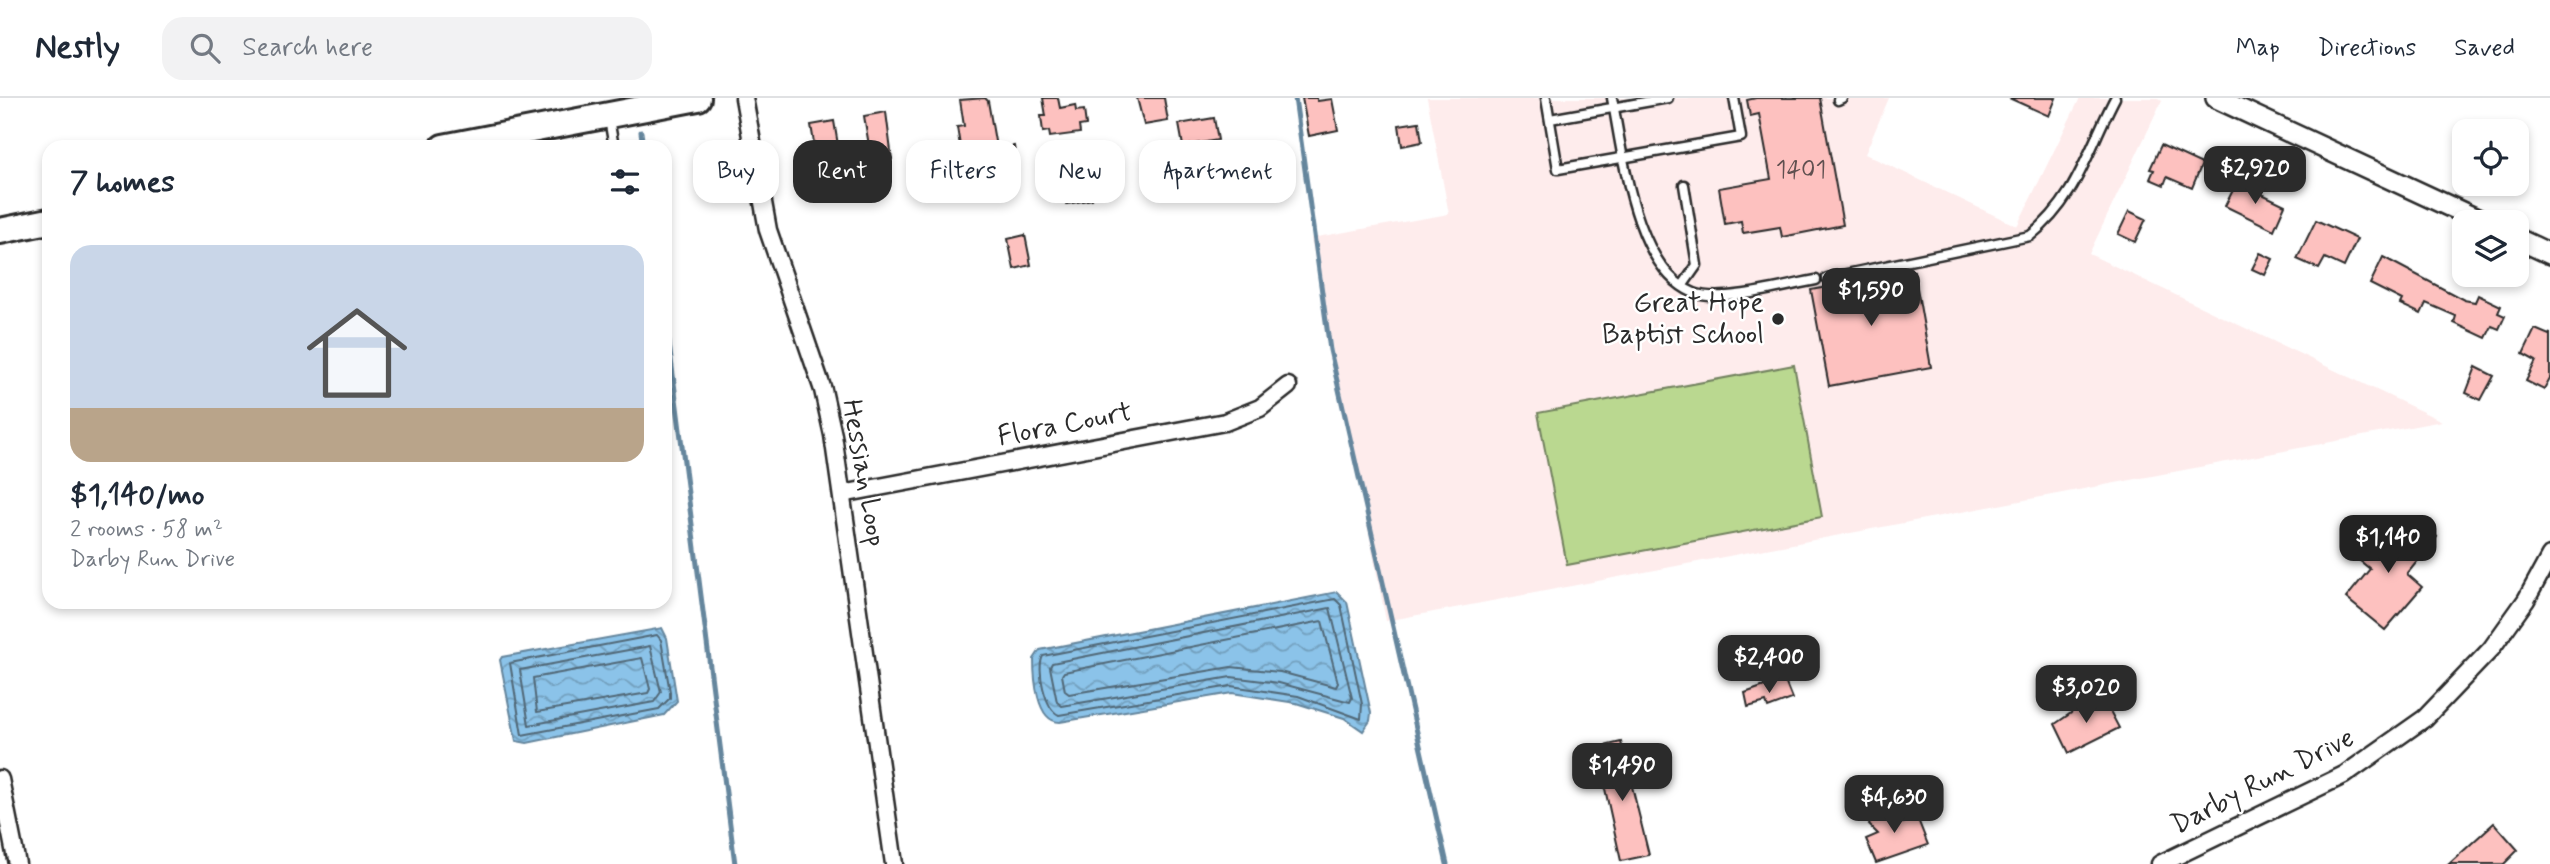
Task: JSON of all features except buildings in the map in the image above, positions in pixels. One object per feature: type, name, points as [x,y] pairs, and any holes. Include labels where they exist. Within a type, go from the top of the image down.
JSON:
[{"type":"main road","points":[[502,140],[698,98]]},
{"type":"main road","points":[[0,231],[42,222]]},
{"type":"street","name":"Hessian Loop","points":[[744,98],[768,230],[829,412],[894,864]]},
{"type":"street","points":[[2216,98],[2457,210]]},
{"type":"street","points":[[2529,244],[2550,254]]},
{"type":"street","name":"Flora Court","points":[[842,494],[1225,422],[1249,414],[1288,386]]},
{"type":"street","name":"Darby Run Drive","points":[[2160,864],[2344,775],[2426,718],[2491,649],[2526,600],[2550,555]]},
{"type":"street","points":[[0,779],[17,864]]},
{"type":"lane","points":[[1546,98],[1559,169],[1741,137],[1734,98]]},
{"type":"lane","points":[[1612,98],[1630,189],[1653,252],[1671,277],[1695,293],[1722,295],[1816,280]]},
{"type":"lane","points":[[1550,119],[1668,98]]},
{"type":"lane","points":[[1827,278],[2030,236],[2051,219],[2075,185],[2115,98]]},
{"type":"lane","points":[[608,116],[613,140]]},
{"type":"lane","points":[[1683,285],[1696,265],[1684,184]]},
{"type":"shaded area","name":"Great Hope Baptist School","points":[[1427,98],[1889,98],[1865,154],[2017,226],[2080,98],[2158,98],[2162,101],[2089,254],[2442,421],[1386,621],[1311,238],[1449,214]]},
{"type":"green space","points":[[1794,365],[1822,517],[1567,565],[1538,413]]},
{"type":"water","points":[[1337,592],[1347,602],[1371,713],[1370,721],[1363,731],[1344,718],[1296,703],[1232,693],[1060,722],[1052,720],[1041,707],[1034,667],[1034,659],[1040,650]]},
{"type":"water","points":[[662,628],[667,638],[677,701],[664,715],[527,743],[516,741],[500,660],[502,657]]},
{"type":"waterway","points":[[1295,98],[1330,350],[1447,864]]},
{"type":"waterway","points":[[641,132],[642,140]]},
{"type":"waterway","points":[[672,367],[735,864]]},
{"type":"place","name":"Great Hope Baptist School","points":[[1778,319]]}]
